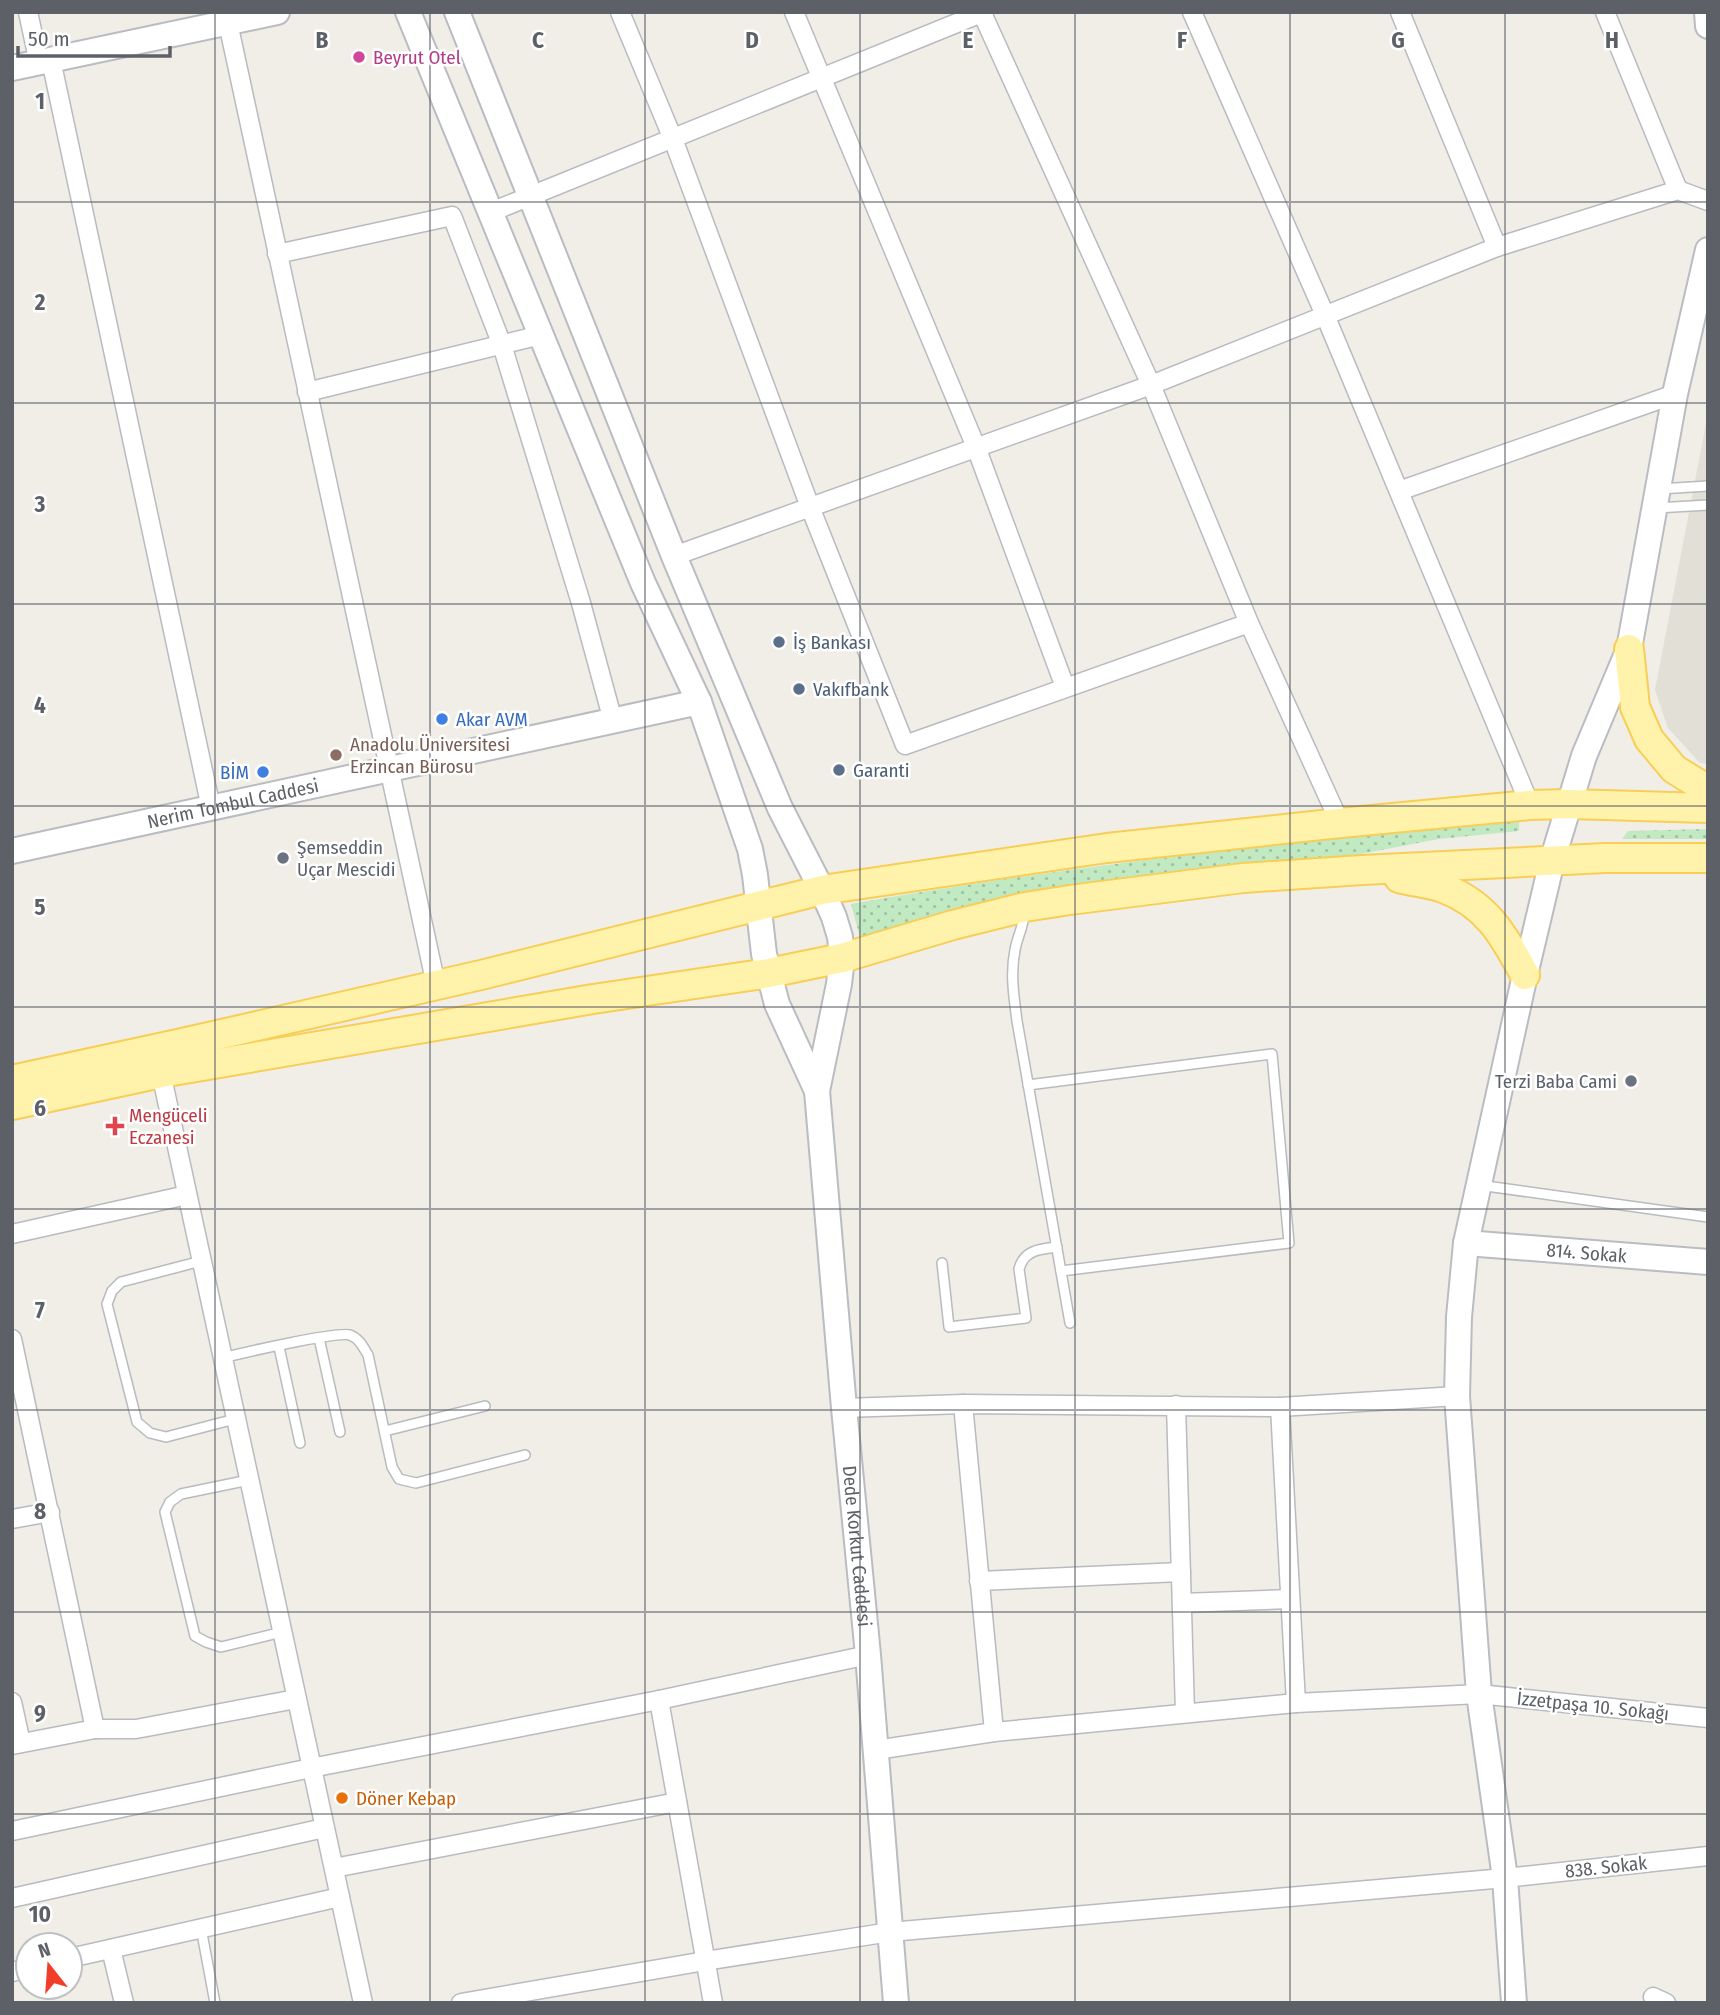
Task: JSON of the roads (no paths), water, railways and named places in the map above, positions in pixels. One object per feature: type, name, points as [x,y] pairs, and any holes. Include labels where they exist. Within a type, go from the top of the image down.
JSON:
[{"type":"main road","points":[[12,68],[212,21],[277,12]]},
{"type":"main road","name":"Dede Korkut Caddesi","points":[[408,12],[643,583],[699,702],[750,849],[764,954],[777,1004],[817,1091]]},
{"type":"main road","name":"Dede Korkut Caddesi","points":[[457,12],[674,556],[780,807],[822,890],[840,937],[842,958],[835,1007],[817,1091],[868,1655],[896,2003]]},
{"type":"main road","points":[[1707,12],[1708,26]]},
{"type":"main road","points":[[1514,2003],[1505,1878],[1479,1694],[1457,1396],[1466,1243],[1552,861],[1584,755],[1629,649],[1675,394],[1708,250]]},
{"type":"main road","points":[[1629,649],[1635,707],[1650,739],[1674,769],[1708,790]]},
{"type":"main road","name":"Nerim Tombul Caddesi","points":[[12,851],[699,702]]},
{"type":"main road","points":[[12,1080],[436,985],[822,890],[1107,848],[1530,805],[1708,808]]},
{"type":"main road","points":[[12,1105],[161,1073],[593,999],[769,973],[842,958],[1024,907],[1231,880],[1362,870],[1605,858],[1708,858]]},
{"type":"main road","points":[[1362,870],[1443,888],[1480,909],[1502,933],[1525,975]]},
{"type":"main road","name":"814. Sokak","points":[[1466,1243],[1708,1262]]},
{"type":"street","points":[[28,12],[45,62],[211,808]]},
{"type":"street","points":[[620,12],[673,139],[810,507],[905,745],[1249,623]]},
{"type":"street","points":[[794,12],[976,447],[1065,687]]},
{"type":"street","points":[[1192,12],[1325,316],[1530,805]]},
{"type":"street","points":[[1400,12],[1497,247]]},
{"type":"street","points":[[1605,12],[1678,190]]},
{"type":"street","points":[[491,212],[983,13],[1151,384],[1249,623],[1340,823]]},
{"type":"street","points":[[212,21],[277,254],[436,985]]},
{"type":"street","points":[[674,556],[1151,384],[1497,247],[1678,190],[1708,201]]},
{"type":"street","points":[[277,254],[452,216],[502,345],[581,603],[613,721]]},
{"type":"street","points":[[307,392],[541,335]]},
{"type":"street","points":[[1399,491],[1675,394]]},
{"type":"street","points":[[161,1073],[363,2003]]},
{"type":"street","points":[[12,1234],[187,1195]]},
{"type":"street","points":[[12,1339],[95,1729]]},
{"type":"street","points":[[844,1408],[963,1404],[1280,1406],[1457,1396]]},
{"type":"street","points":[[963,1404],[994,1732]]},
{"type":"street","points":[[1176,1405],[1185,1713]]},
{"type":"street","points":[[1280,1406],[1296,1703]]},
{"type":"street","points":[[12,1519],[50,1511]]},
{"type":"street","points":[[979,1581],[1181,1572]]},
{"type":"street","points":[[1182,1603],[1290,1599]]},
{"type":"street","points":[[12,1831],[868,1655]]},
{"type":"street","name":"İzzetpaşa 10. Sokağı","points":[[876,1750],[994,1732],[1185,1713],[1296,1703],[1479,1694],[1708,1718]]},
{"type":"street","points":[[12,1702],[16,1744],[95,1729],[136,1729],[296,1699]]},
{"type":"street","points":[[659,1700],[713,2003]]},
{"type":"street","points":[[334,1868],[677,1802]]},
{"type":"street","points":[[12,1898],[324,1828]]},
{"type":"street","name":"838. Sokak","points":[[461,2003],[890,1932],[1505,1878],[1708,1856]]},
{"type":"street","points":[[84,1955],[340,1897]]},
{"type":"street","points":[[111,1949],[124,2003]]},
{"type":"lane","points":[[1656,499],[1708,486]]},
{"type":"lane","points":[[1656,499],[1708,505]]},
{"type":"lane","points":[[1024,907],[1024,921],[1015,951],[1012,979],[1070,1324]]},
{"type":"lane","points":[[1028,1085],[1272,1054],[1289,1243],[1061,1271]]},
{"type":"lane","points":[[1477,1185],[1708,1217]]},
{"type":"lane","points":[[942,1263],[949,1327],[1026,1318],[1020,1263],[1033,1251],[1057,1247]]},
{"type":"lane","points":[[201,1261],[121,1282],[112,1291],[107,1304],[137,1422],[150,1433],[166,1437],[235,1419]]},
{"type":"lane","points":[[222,1358],[347,1334],[359,1340],[368,1355],[392,1467],[399,1479],[416,1483],[525,1455]]},
{"type":"lane","points":[[319,1338],[340,1432]]},
{"type":"lane","points":[[279,1347],[300,1443]]},
{"type":"lane","points":[[385,1431],[485,1406]]},
{"type":"lane","points":[[249,1480],[181,1494],[170,1502],[165,1512],[195,1636],[221,1647],[282,1632]]},
{"type":"lane","points":[[201,1928],[215,2003]]},
{"type":"place","name":"Beyrut Otel","points":[[359,57]]},
{"type":"place","name":"İş Bankası","points":[[779,642]]},
{"type":"place","name":"Vakıfbank","points":[[799,689]]},
{"type":"place","name":"Akar AVM","points":[[442,719]]},
{"type":"place","name":"Anadolu Üniversitesi Erzincan Bürosu","points":[[336,755]]},
{"type":"place","name":"Garanti","points":[[839,770]]},
{"type":"place","name":"BİM","points":[[263,772]]},
{"type":"place","name":"Şemseddin Uçar Mescidi","points":[[283,858]]},
{"type":"place","name":"Terzi Baba Cami","points":[[1631,1081]]},
{"type":"place","name":"Mengüceli Eczanesi","points":[[115,1126]]},
{"type":"place","name":"Döner Kebap","points":[[342,1798]]}]
